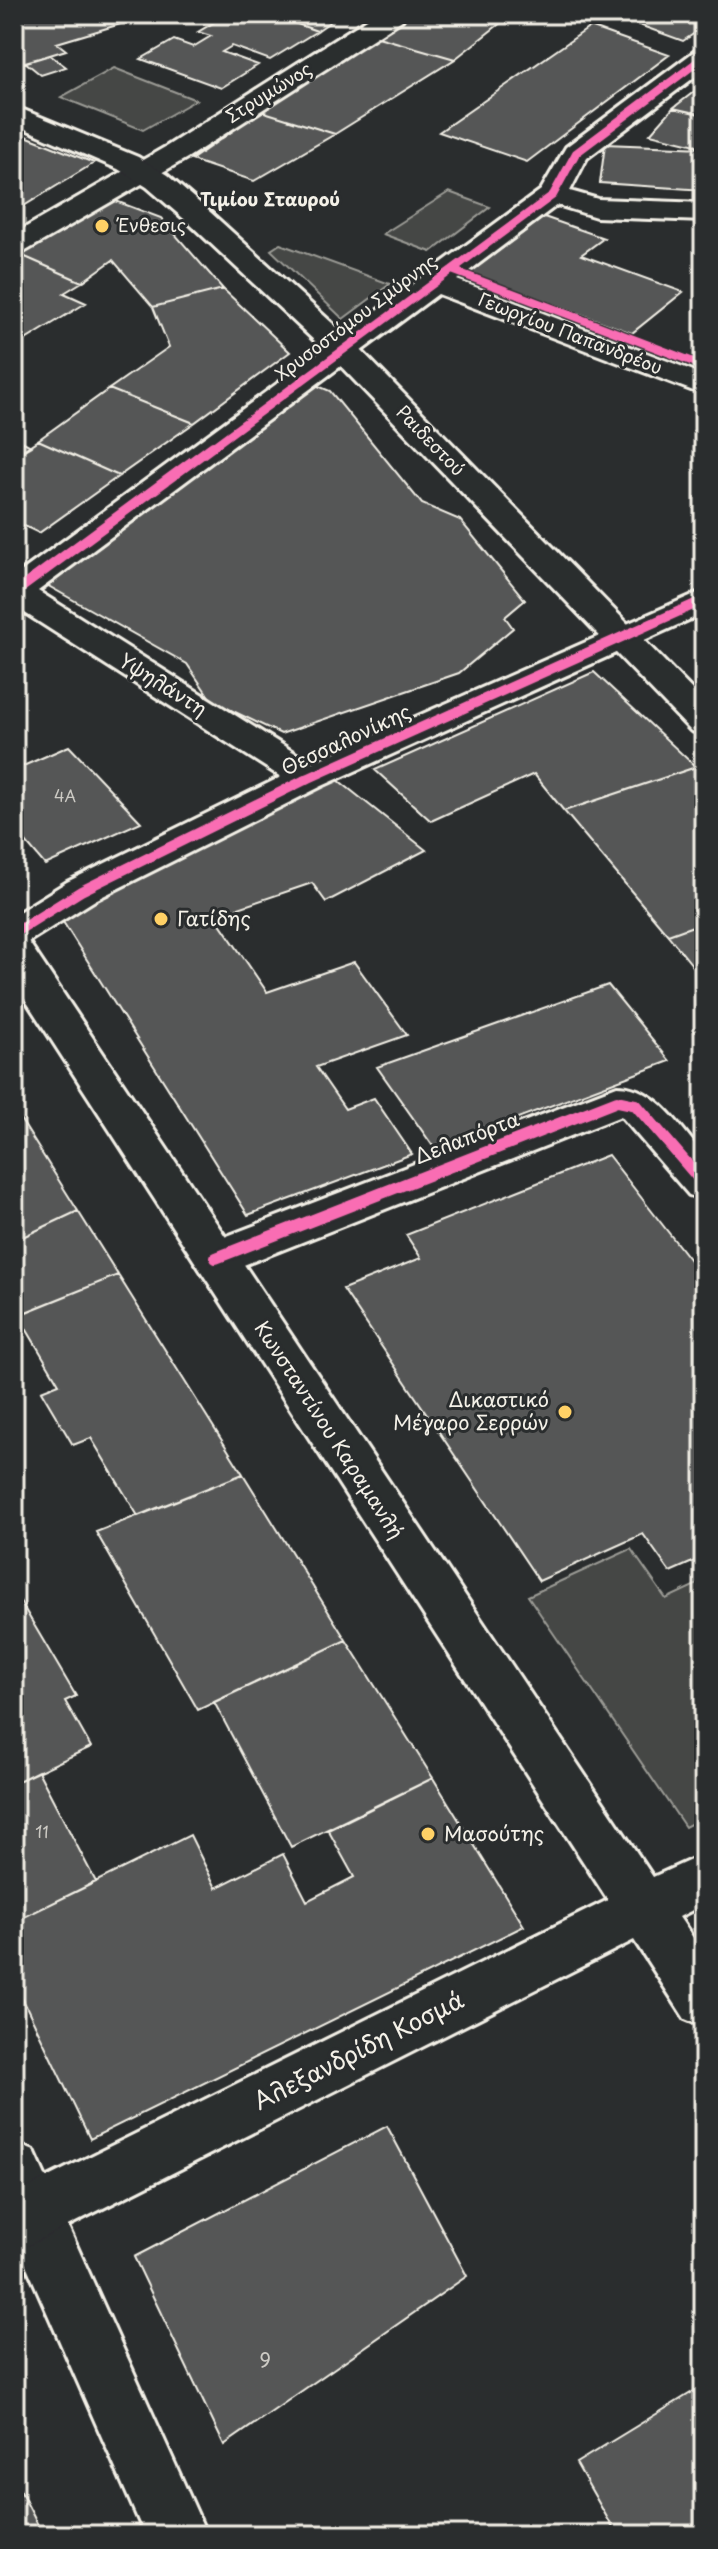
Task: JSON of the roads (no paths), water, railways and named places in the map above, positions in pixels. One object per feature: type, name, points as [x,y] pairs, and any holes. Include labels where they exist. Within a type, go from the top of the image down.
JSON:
[{"type":"street","name":"Στρυμώνος","points":[[14,246],[144,172],[393,14]]},
{"type":"street","name":"Χρυσοστόμου Σμύρνης","points":[[25,585],[553,195],[576,153],[704,57]]},
{"type":"street","points":[[14,114],[106,151],[144,172]]},
{"type":"street","name":"Ραιδεστού","points":[[144,172],[200,218],[343,350],[704,723]]},
{"type":"street","points":[[553,195],[596,208],[704,212]]},
{"type":"street","name":"Γεωργίου Παπανδρέου","points":[[435,282],[704,386]]},
{"type":"street","name":"Υψηλάντη","points":[[14,556],[25,585],[309,778]]},
{"type":"street","name":"Θεσσαλονίκης","points":[[14,933],[81,891],[309,778],[704,600]]},
{"type":"street","points":[[668,616],[704,617]]},
{"type":"street","name":"Κωνσταντίνου Καραμανλή","points":[[14,951],[704,2001]]},
{"type":"street","name":"Δελαπόρτα","points":[[216,1258],[617,1101],[636,1105],[704,1184]]},
{"type":"street","name":"Αλεξανδρίδη Κοσμά","points":[[21,2203],[704,1878]]},
{"type":"street","points":[[21,2203],[176,2535]]},
{"type":"place","name":"Ένθεσις","points":[[102,226]]},
{"type":"place","name":"Γατίδης","points":[[161,919]]},
{"type":"place","name":"Δικαστικό Μέγαρο Σερρών","points":[[565,1412]]},
{"type":"place","name":"Μασούτης","points":[[428,1834]]},
{"type":"district","name":"Τιμίου Σταυρού","points":[[270,200]]}]
